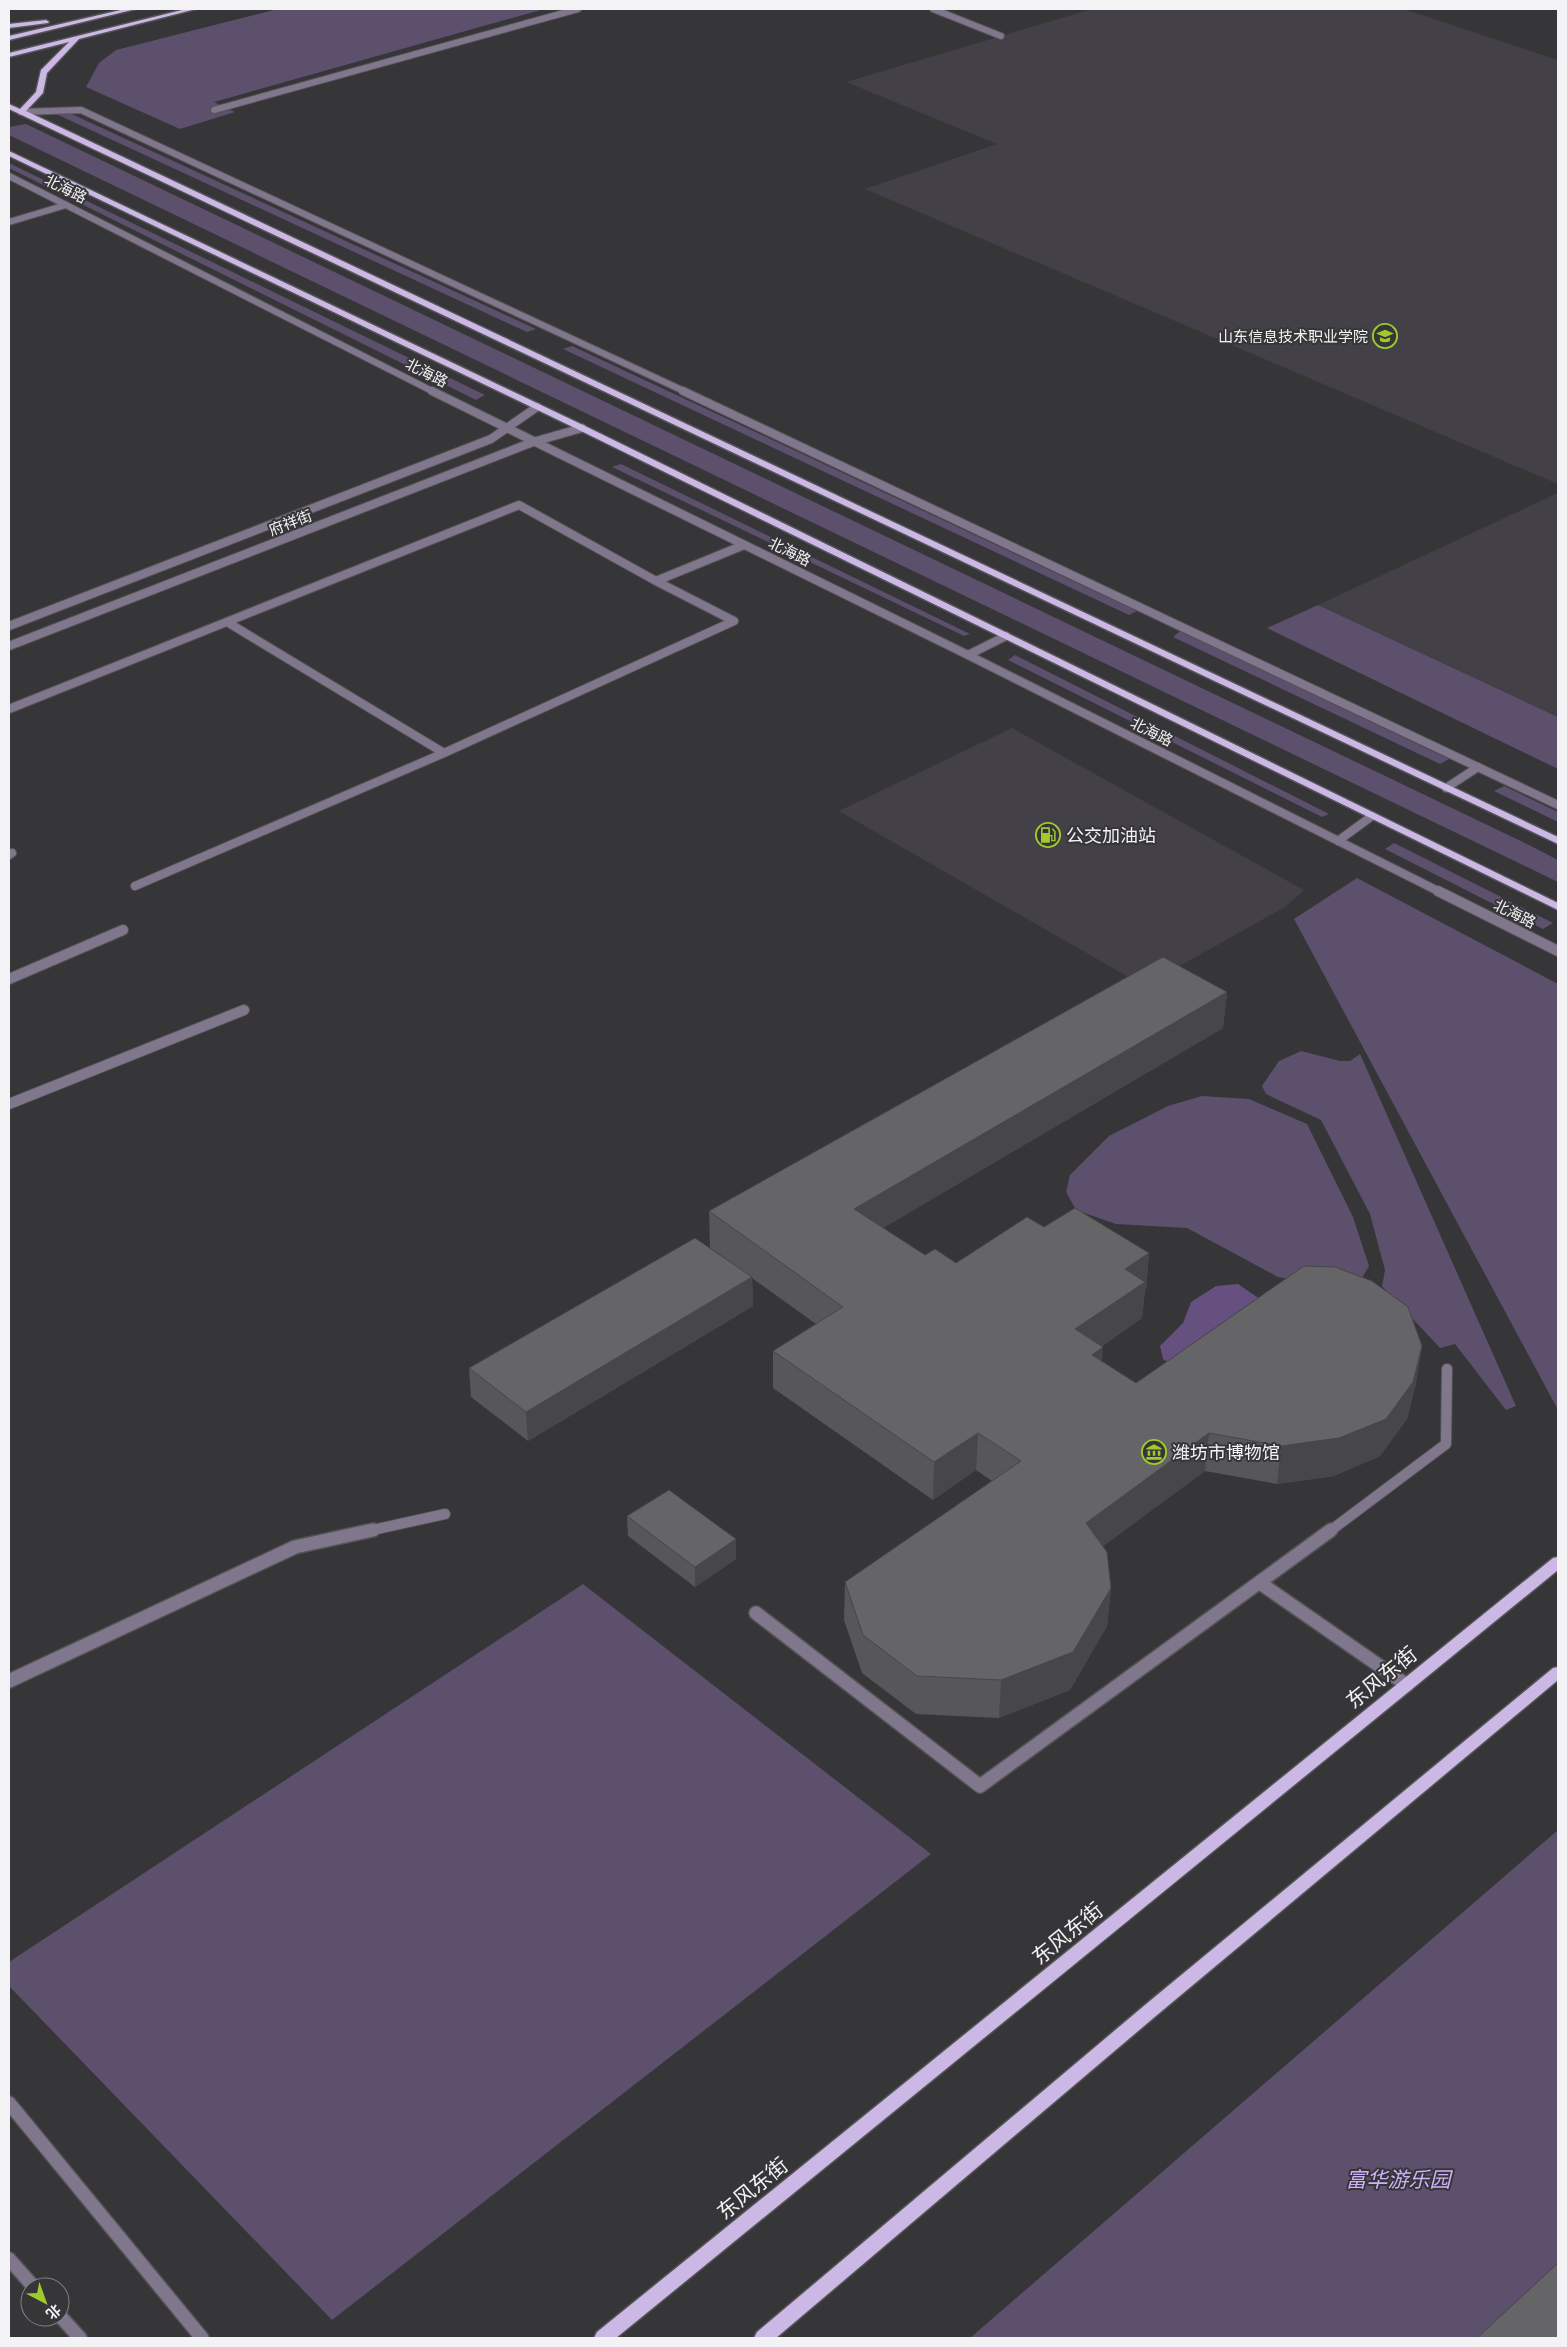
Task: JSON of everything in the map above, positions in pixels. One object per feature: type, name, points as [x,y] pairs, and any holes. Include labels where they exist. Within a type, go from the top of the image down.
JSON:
[{"type":"main road","points":[[9,38],[132,9]]},
{"type":"main road","points":[[9,55],[193,9]]},
{"type":"main road","points":[[9,26],[104,16]]},
{"type":"main road","points":[[21,112],[39,93],[44,72],[77,38]]},
{"type":"main road","points":[[9,106],[1558,841]]},
{"type":"main road","name":"北海路","points":[[9,153],[582,428],[1558,907]]},
{"type":"main road","name":"东风东街","points":[[603,2338],[1558,1562]]},
{"type":"main road","points":[[763,2338],[1151,2010],[1558,1672]]},
{"type":"street","points":[[214,110],[578,9]]},
{"type":"street","points":[[933,9],[1001,36]]},
{"type":"street","points":[[21,112],[81,110],[645,372],[1558,806]]},
{"type":"street","name":"北海路","points":[[9,176],[507,429],[968,655],[1558,951]]},
{"type":"street","points":[[9,222],[66,205]]},
{"type":"street","name":"府祥街","points":[[9,626],[491,439],[537,407]]},
{"type":"street","name":"府祥街","points":[[9,646],[533,442],[582,428]]},
{"type":"street","points":[[9,709],[519,505],[656,581],[734,621],[444,753],[135,886]]},
{"type":"street","points":[[656,581],[744,545]]},
{"type":"street","points":[[227,622],[444,753]]},
{"type":"street","points":[[968,655],[1006,636]]},
{"type":"street","points":[[1446,788],[1478,767]]},
{"type":"street","points":[[1338,842],[1372,816]]},
{"type":"street","points":[[9,979],[123,930]]},
{"type":"street","points":[[9,1104],[244,1010]]},
{"type":"street","points":[[756,1613],[980,1786],[1260,1583],[1446,1444],[1447,1369]]},
{"type":"street","points":[[9,1681],[295,1547],[445,1514]]},
{"type":"street","points":[[1260,1583],[1407,1685]]},
{"type":"street","points":[[9,2103],[202,2338]]},
{"type":"street","points":[[9,2259],[25,2277]]},
{"type":"street","points":[[70,2327],[80,2338]]},
{"type":"shaded area","name":"山东信息技术职业学院","points":[[1092,9],[1404,9],[1558,60],[1558,484],[865,189],[997,144],[846,82]]},
{"type":"shaded area","points":[[1558,493],[1558,717],[1318,605]]},
{"type":"shaded area","points":[[1012,728],[1304,890],[1285,907],[1144,986],[839,811]]},
{"type":"shaded area","points":[[1238,1284],[1279,1312],[1177,1368],[1163,1359],[1160,1346],[1183,1323],[1191,1302],[1216,1286]]},
{"type":"green space","points":[[278,9],[544,9],[214,102],[235,112],[180,129],[86,87],[99,63],[116,50]]},
{"type":"green space","points":[[63,110],[536,329],[527,332],[54,113]]},
{"type":"green space","points":[[26,124],[1529,845],[1558,860],[1558,882],[9,135],[9,127]]},
{"type":"green space","points":[[9,163],[485,395],[476,400],[9,168]]},
{"type":"green space","points":[[572,346],[1137,611],[1129,615],[563,349]]},
{"type":"green space","points":[[621,464],[970,634],[964,636],[612,467]]},
{"type":"green space","points":[[1318,605],[1558,717],[1558,769],[1267,628]]},
{"type":"green space","points":[[1180,631],[1449,759],[1440,764],[1173,637]]},
{"type":"green space","points":[[1015,655],[1329,814],[1322,817],[1008,660]]},
{"type":"green space","points":[[1504,786],[1558,812],[1558,822],[1494,791]]},
{"type":"green space","points":[[1394,843],[1553,923],[1543,929],[1385,849]]},
{"type":"green space","points":[[1357,878],[1558,984],[1558,1410],[1294,919]]},
{"type":"green space","points":[[1301,1051],[1340,1061],[1350,1061],[1360,1054],[1516,1406],[1506,1410],[1455,1344],[1440,1348],[1382,1286],[1385,1270],[1370,1214],[1321,1120],[1266,1094],[1262,1086],[1279,1061]]},
{"type":"green space","points":[[1202,1096],[1249,1099],[1307,1124],[1353,1217],[1369,1266],[1359,1283],[1332,1287],[1278,1277],[1187,1228],[1116,1224],[1076,1210],[1066,1192],[1070,1175],[1109,1136],[1168,1106]]},
{"type":"green space","points":[[583,1584],[931,1854],[332,2320],[9,1986],[9,1962]]},
{"type":"green space","name":"富华游乐园","points":[[1558,1830],[1558,2338],[970,2338]]},
{"type":"building","points":[[1163,957],[1227,992],[854,1209],[925,1255],[935,1249],[956,1263],[1027,1217],[1044,1227],[1075,1208],[1149,1253],[1125,1269],[1145,1282],[1075,1329],[1103,1347],[1092,1355],[1136,1383],[1304,1266],[1335,1267],[1372,1281],[1408,1307],[1422,1346],[1413,1382],[1386,1419],[1339,1438],[1281,1446],[1209,1433],[1086,1523],[1107,1552],[1111,1588],[1073,1652],[1001,1680],[917,1676],[863,1635],[845,1582],[1021,1461],[978,1433],[934,1462],[773,1351],[843,1307],[709,1211]]},
{"type":"building","points":[[695,1238],[752,1277],[526,1412],[469,1368]]},
{"type":"building","points":[[669,1490],[736,1539],[695,1567],[627,1516]]},
{"type":"building","points":[[1558,2263],[1558,2338],[1477,2338]]},
{"type":"place","name":"山东信息技术职业学院","points":[[1385,336]]},
{"type":"place","name":"公交加油站","points":[[1048,835]]},
{"type":"place","name":"潍坊市博物馆","points":[[1154,1452]]}]
